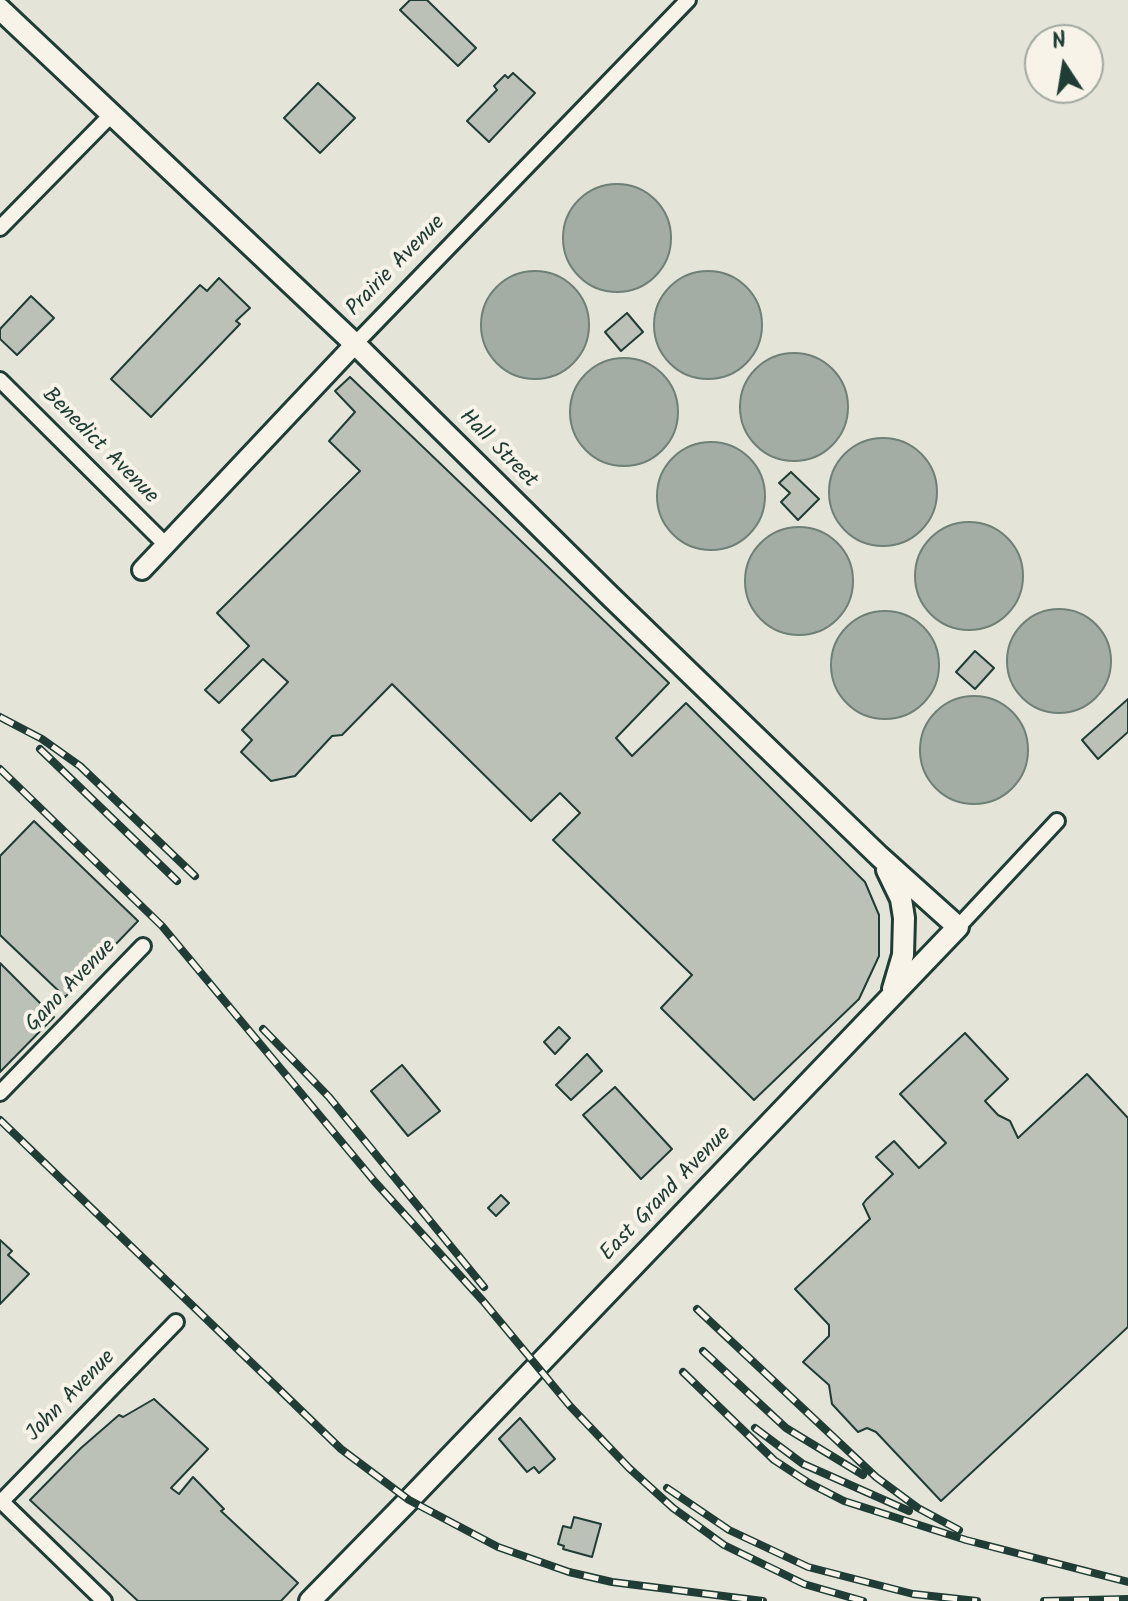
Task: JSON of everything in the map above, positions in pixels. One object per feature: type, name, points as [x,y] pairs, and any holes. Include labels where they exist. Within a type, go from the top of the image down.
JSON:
[{"type":"main road","name":"Hall Street","points":[[0,9],[355,344],[620,606],[879,856],[958,927]]},
{"type":"main road","points":[[879,856],[901,899],[904,918],[903,955],[891,995]]},
{"type":"main road","name":"East Grand Avenue","points":[[310,1601],[958,927]]},
{"type":"street","name":"Prairie Avenue","points":[[142,570],[355,344],[688,0]]},
{"type":"street","points":[[0,228],[112,114]]},
{"type":"street","name":"Benedict Avenue","points":[[0,380],[166,545]]},
{"type":"street","name":"East Grand Avenue","points":[[958,927],[1057,821]]},
{"type":"street","name":"Gano Avenue","points":[[0,1093],[143,946]]},
{"type":"street","name":"John Avenue","points":[[0,1501],[176,1322]]},
{"type":"street","points":[[0,1501],[104,1601]]},
{"type":"shaded area","points":[[0,0],[1128,0],[1128,1601],[0,1601]]},
{"type":"shaded area","points":[[617,184],[638,188],[655,200],[667,217],[671,238],[667,259],[655,276],[638,288],[617,292],[596,288],[579,276],[567,259],[563,238],[567,217],[579,200],[596,188]]},
{"type":"shaded area","points":[[535,271],[556,275],[573,287],[585,304],[589,325],[585,346],[573,363],[556,375],[535,379],[514,375],[497,363],[485,346],[481,325],[485,304],[497,287],[514,275]]},
{"type":"shaded area","points":[[708,271],[729,275],[746,287],[758,304],[762,325],[758,346],[746,363],[729,375],[708,379],[687,375],[670,363],[658,346],[654,325],[658,304],[670,287],[687,275]]},
{"type":"shaded area","points":[[794,353],[815,357],[832,369],[844,386],[848,407],[844,428],[832,445],[815,457],[794,461],[773,457],[756,445],[744,428],[740,407],[744,386],[756,369],[773,357]]},
{"type":"shaded area","points":[[624,358],[645,362],[662,374],[674,391],[678,412],[674,433],[662,450],[645,462],[624,466],[603,462],[586,450],[574,433],[570,412],[574,391],[586,374],[603,362]]},
{"type":"shaded area","points":[[883,438],[904,442],[921,454],[933,471],[937,492],[933,513],[921,530],[904,542],[883,546],[862,542],[845,530],[833,513],[829,492],[833,471],[845,454],[862,442]]},
{"type":"shaded area","points":[[711,442],[732,446],[749,458],[761,475],[765,496],[761,517],[749,534],[732,546],[711,550],[690,546],[673,534],[661,517],[657,496],[661,475],[673,458],[690,446]]},
{"type":"shaded area","points":[[969,522],[990,526],[1007,538],[1019,555],[1023,576],[1019,597],[1007,614],[990,626],[969,630],[948,626],[931,614],[919,597],[915,576],[919,555],[931,538],[948,526]]},
{"type":"shaded area","points":[[799,527],[820,531],[837,543],[849,560],[853,581],[849,602],[837,619],[820,631],[799,635],[778,631],[761,619],[749,602],[745,581],[749,560],[761,543],[778,531]]},
{"type":"shaded area","points":[[1059,609],[1079,613],[1096,624],[1107,641],[1111,661],[1107,681],[1096,698],[1079,709],[1059,713],[1039,709],[1022,698],[1011,681],[1007,661],[1011,641],[1022,624],[1039,613]]},
{"type":"shaded area","points":[[885,611],[906,615],[923,627],[935,644],[939,665],[935,686],[923,703],[906,715],[885,719],[864,715],[847,703],[835,686],[831,665],[835,644],[847,627],[864,615]]},
{"type":"shaded area","points":[[974,696],[995,700],[1012,712],[1024,729],[1028,750],[1024,771],[1012,788],[995,800],[974,804],[953,800],[936,788],[924,771],[920,750],[924,729],[936,712],[953,700]]},
{"type":"building","points":[[410,0],[427,0],[476,48],[458,66],[400,10]]},
{"type":"building","points":[[513,73],[535,93],[489,142],[467,121],[497,90],[494,86],[505,75],[508,78]]},
{"type":"building","points":[[318,83],[355,118],[320,153],[284,118]]},
{"type":"building","points":[[219,278],[250,308],[236,321],[240,324],[151,417],[111,379],[200,285],[207,291]]},
{"type":"building","points":[[31,296],[54,318],[17,355],[0,339],[0,329]]},
{"type":"building","points":[[627,313],[643,332],[621,351],[605,332]]},
{"type":"building","points":[[350,377],[669,683],[616,738],[632,756],[686,703],[865,882],[879,915],[879,956],[859,999],[754,1100],[661,1008],[692,975],[553,840],[580,813],[560,793],[531,821],[392,684],[342,735],[332,736],[295,776],[271,781],[241,752],[252,740],[242,730],[288,682],[263,659],[219,703],[205,690],[249,646],[217,613],[360,471],[329,441],[355,412],[335,391]]},
{"type":"building","points":[[791,472],[819,499],[798,520],[781,502],[790,493],[779,483]]},
{"type":"building","points":[[975,651],[994,668],[975,689],[956,672]]},
{"type":"building","points":[[1128,699],[1128,732],[1098,759],[1082,740]]},
{"type":"building","points":[[34,821],[138,921],[65,997],[0,935],[0,856]]},
{"type":"building","points":[[0,963],[54,1017],[0,1072]]},
{"type":"building","points":[[559,1027],[570,1038],[555,1054],[544,1042]]},
{"type":"building","points":[[965,1033],[1008,1079],[985,1101],[998,1115],[1010,1121],[1018,1138],[1087,1074],[1128,1118],[1128,1327],[941,1501],[876,1432],[867,1428],[858,1432],[832,1404],[829,1385],[803,1362],[829,1336],[829,1325],[795,1289],[870,1219],[863,1204],[893,1174],[876,1157],[894,1141],[919,1168],[946,1143],[900,1094]]},
{"type":"building","points":[[587,1054],[602,1071],[571,1100],[556,1085]]},
{"type":"building","points":[[402,1065],[440,1111],[408,1136],[371,1091]]},
{"type":"building","points":[[615,1087],[672,1149],[641,1179],[583,1115]]},
{"type":"building","points":[[501,1195],[509,1203],[496,1216],[488,1208]]},
{"type":"building","points":[[0,1240],[12,1251],[8,1255],[29,1274],[0,1304]]},
{"type":"building","points":[[154,1399],[208,1449],[171,1488],[179,1494],[193,1477],[224,1509],[221,1511],[298,1583],[281,1601],[138,1601],[30,1500],[119,1415],[123,1417]]},
{"type":"building","points":[[520,1418],[555,1459],[539,1473],[534,1467],[527,1472],[499,1439]]},
{"type":"building","points":[[574,1517],[601,1524],[592,1557],[563,1549],[564,1546],[558,1544],[563,1526],[571,1528]]},
{"type":"railway","points":[[0,717],[42,739],[80,766],[195,876]]},
{"type":"railway","points":[[40,749],[177,881]]},
{"type":"railway","points":[[0,769],[162,926],[375,1182],[483,1301],[570,1406],[629,1468],[673,1508],[724,1545],[804,1584],[863,1601]]},
{"type":"railway","points":[[263,1029],[329,1097],[484,1287]]},
{"type":"railway","points":[[0,1120],[341,1449],[409,1500],[498,1547],[569,1572],[612,1582],[763,1601]]},
{"type":"railway","points":[[697,1309],[876,1477],[918,1508],[959,1530]]},
{"type":"railway","points":[[703,1351],[786,1428],[863,1475]]},
{"type":"railway","points":[[683,1372],[774,1460],[844,1501],[966,1540],[1128,1582]]},
{"type":"railway","points":[[755,1428],[803,1464],[909,1511]]},
{"type":"railway","points":[[667,1488],[729,1530],[808,1567],[913,1594],[977,1601]]},
{"type":"railway","points":[[1044,1601],[1128,1599]]}]
